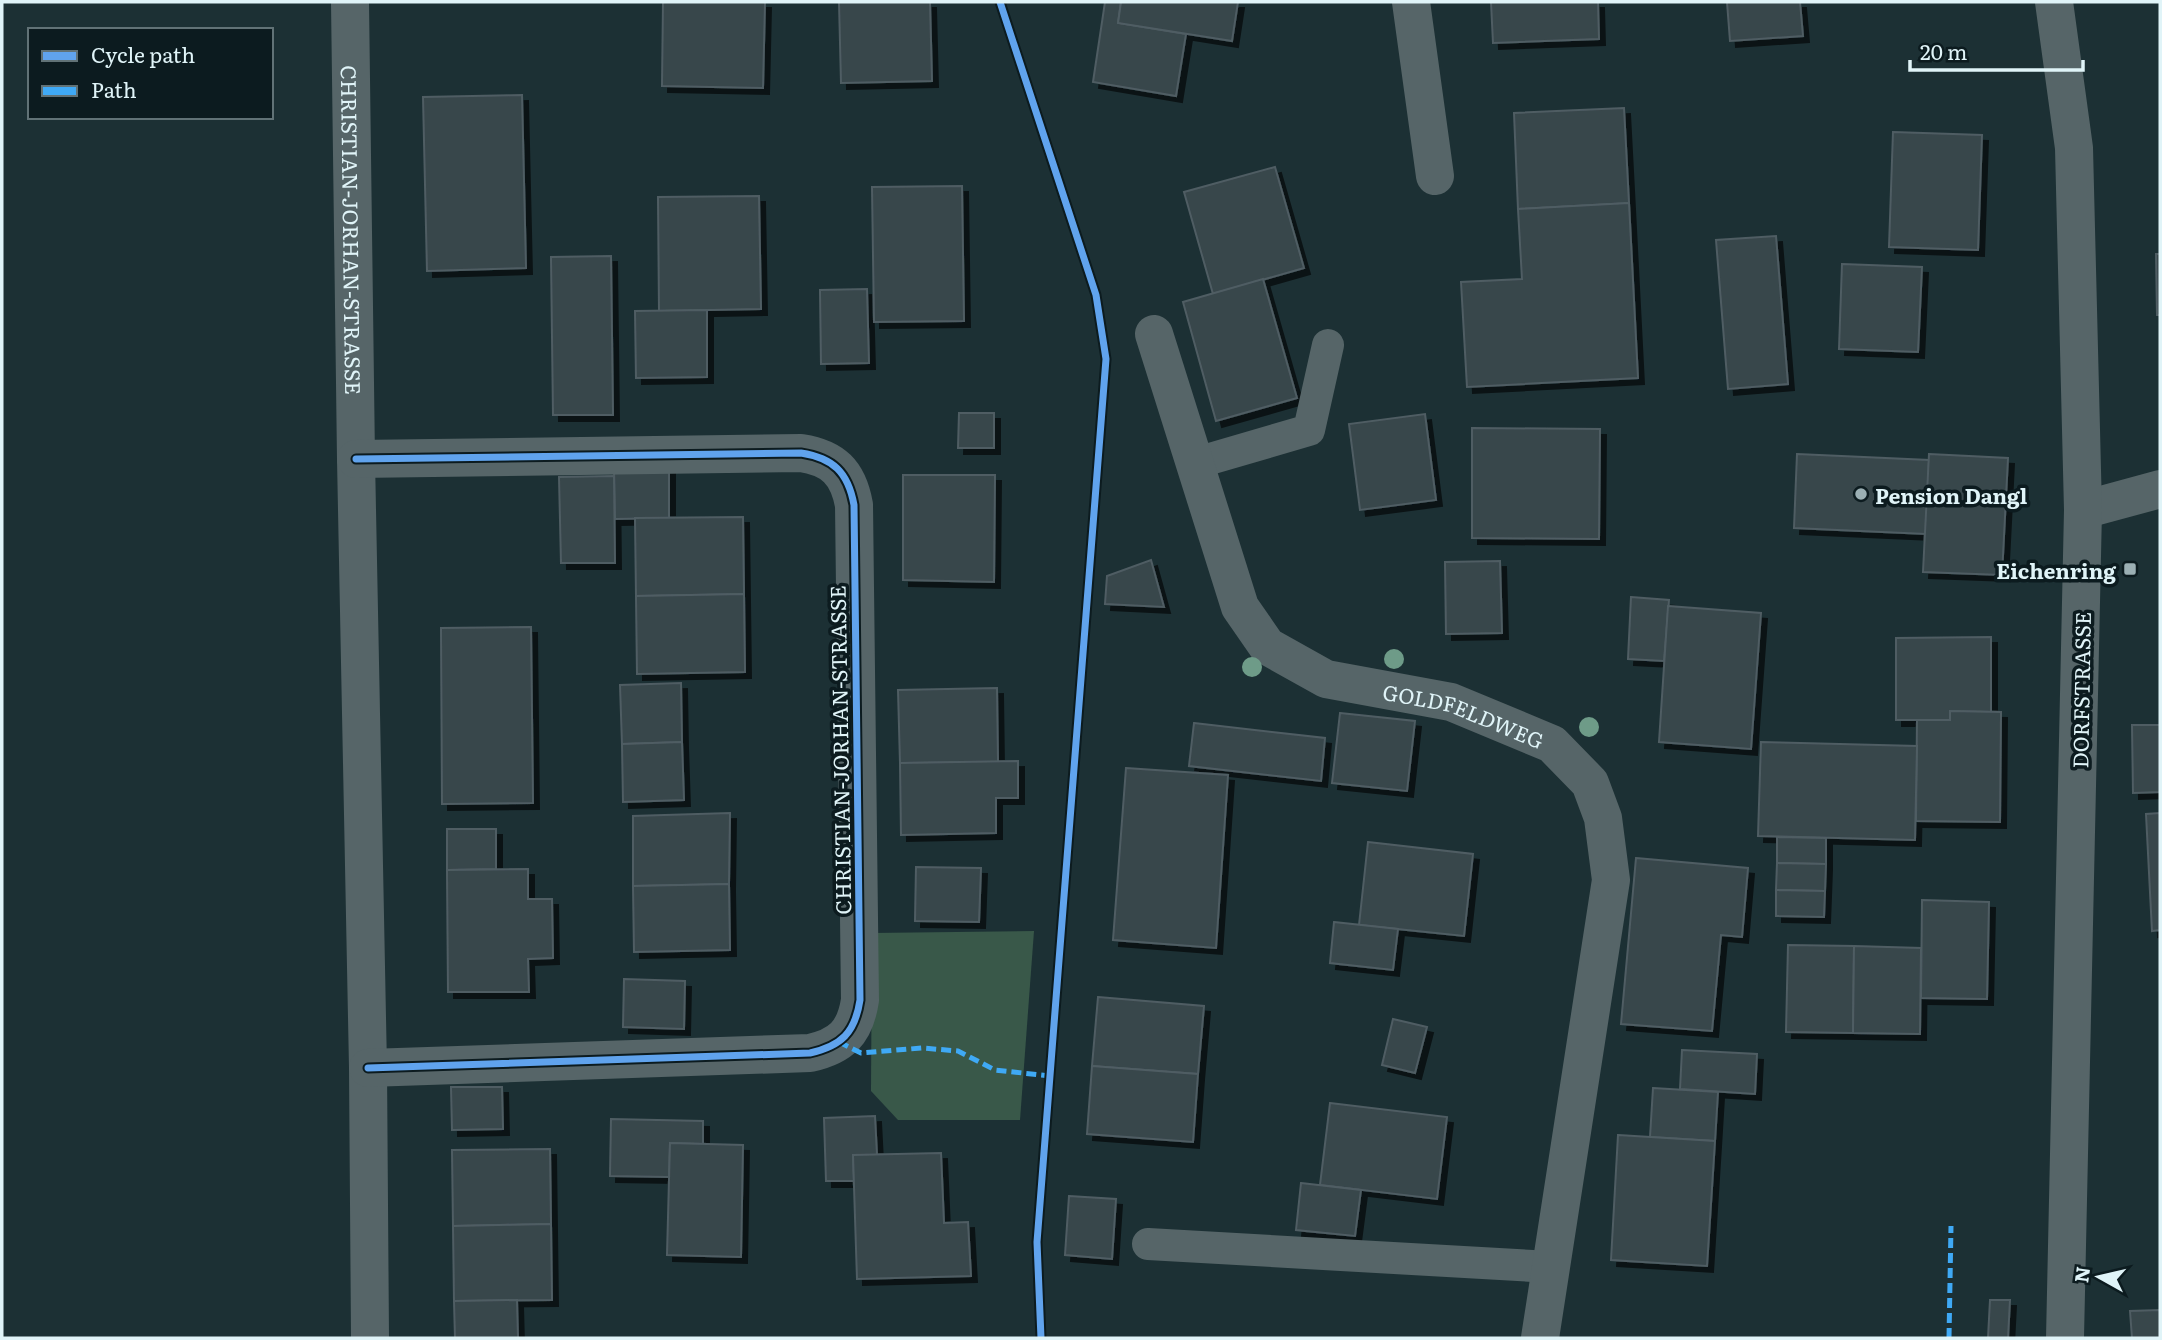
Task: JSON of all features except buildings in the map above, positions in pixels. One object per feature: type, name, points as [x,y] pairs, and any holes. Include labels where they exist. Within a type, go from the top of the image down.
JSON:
[{"type":"street","name":"CHRISTIAN-JORHAN-STRASSE","points":[[350,2],[370,1338]]},
{"type":"street","points":[[1411,2],[1435,176]]},
{"type":"street","name":"DORFSTRASSE","points":[[2054,2],[2074,148],[2083,510],[2065,1338]]},
{"type":"street","name":"GOLDFELDWEG","points":[[1154,334],[1240,607],[1267,646],[1326,679],[1451,702],[1552,744],[1590,783],[1603,818],[1611,880],[1540,1338]]},
{"type":"street","name":"CHRISTIAN-JORHAN-STRASSE","points":[[356,459],[801,453],[817,456],[831,463],[843,474],[851,489],[854,505],[860,1000],[858,1016],[850,1031],[839,1042],[825,1050],[810,1053],[368,1069]]},
{"type":"street","points":[[2083,510],[2160,489]]},
{"type":"lane","points":[[1196,463],[1309,430],[1328,345]]},
{"type":"lane","points":[[1148,1244],[1551,1267]]},
{"type":"green space","points":[[1034,931],[1020,1120],[898,1120],[871,1091],[872,933]]},
{"type":"marked path","points":[[839,1042],[861,1053],[922,1048],[958,1051],[995,1070],[1050,1076]]},
{"type":"marked path","points":[[1949,1338],[1951,1226]]},
{"type":"cycle path","points":[[1000,2],[1096,295],[1106,359],[1037,1242],[1041,1338]]},
{"type":"cycle path","points":[[356,459],[801,453],[822,459],[837,468],[848,484],[854,505],[860,1000],[854,1021],[845,1036],[830,1046],[810,1053],[368,1068]]},
{"type":"place","name":"Pension Dangl","points":[[1861,494]]},
{"type":"place","name":"Eichenring","points":[[2130,569]]}]
